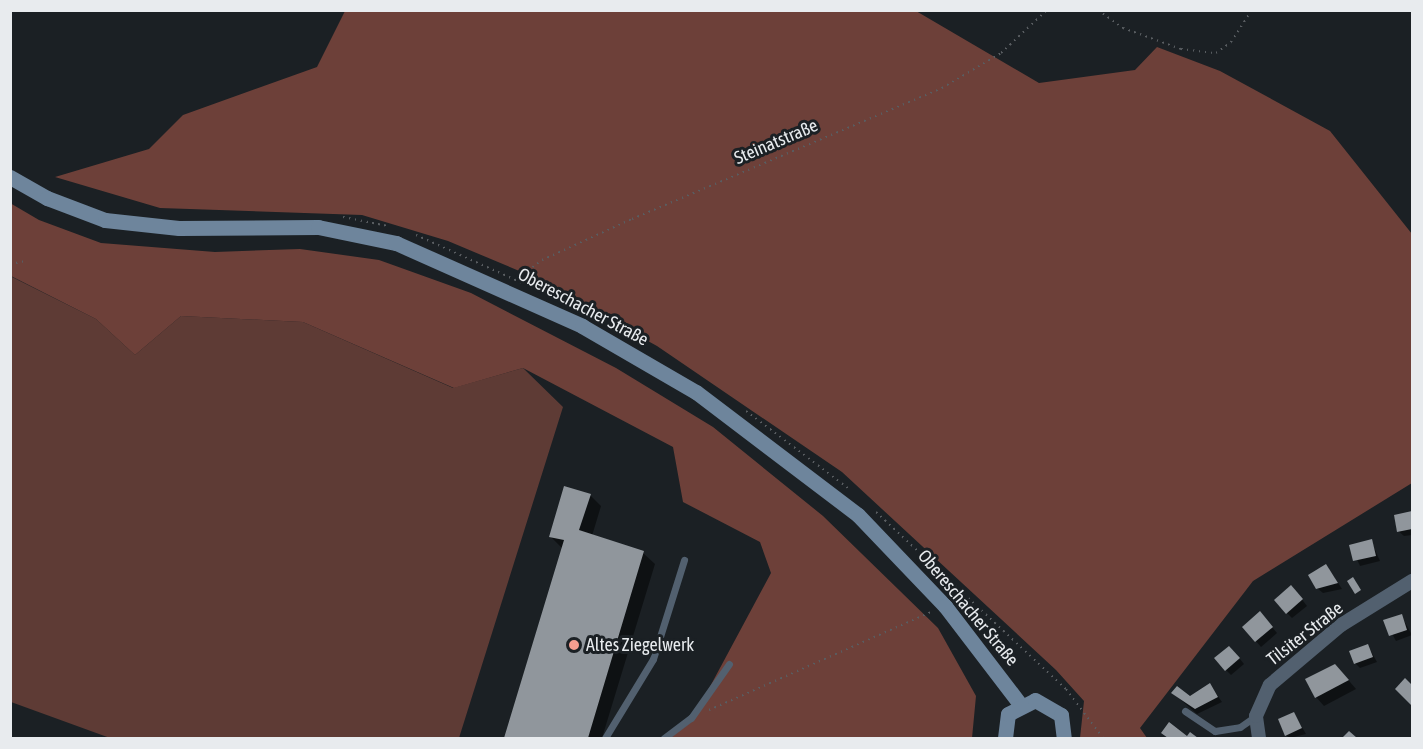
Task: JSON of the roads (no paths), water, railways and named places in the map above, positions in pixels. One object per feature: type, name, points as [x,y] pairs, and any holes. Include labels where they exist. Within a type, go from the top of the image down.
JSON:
[{"type":"main road","name":"Obereschacher Straße","points":[[10,177],[76,211],[124,223],[355,233],[514,285],[649,363],[750,429],[858,515],[945,606],[1020,704]]},
{"type":"main road","points":[[1005,738],[1005,721],[1020,704],[1050,704],[1064,723],[1064,738]]},
{"type":"street","name":"Tilsiter Straße","points":[[1256,716],[1269,685],[1341,625],[1413,581]]},
{"type":"street","points":[[1256,716],[1259,738]]},
{"type":"lane","points":[[605,738],[654,659],[684,560]]},
{"type":"lane","points":[[664,738],[691,718],[729,664]]},
{"type":"lane","points":[[1185,711],[1215,731],[1240,727],[1256,716]]},
{"type":"place","name":"Altes Ziegelwerk","points":[[574,645]]}]
